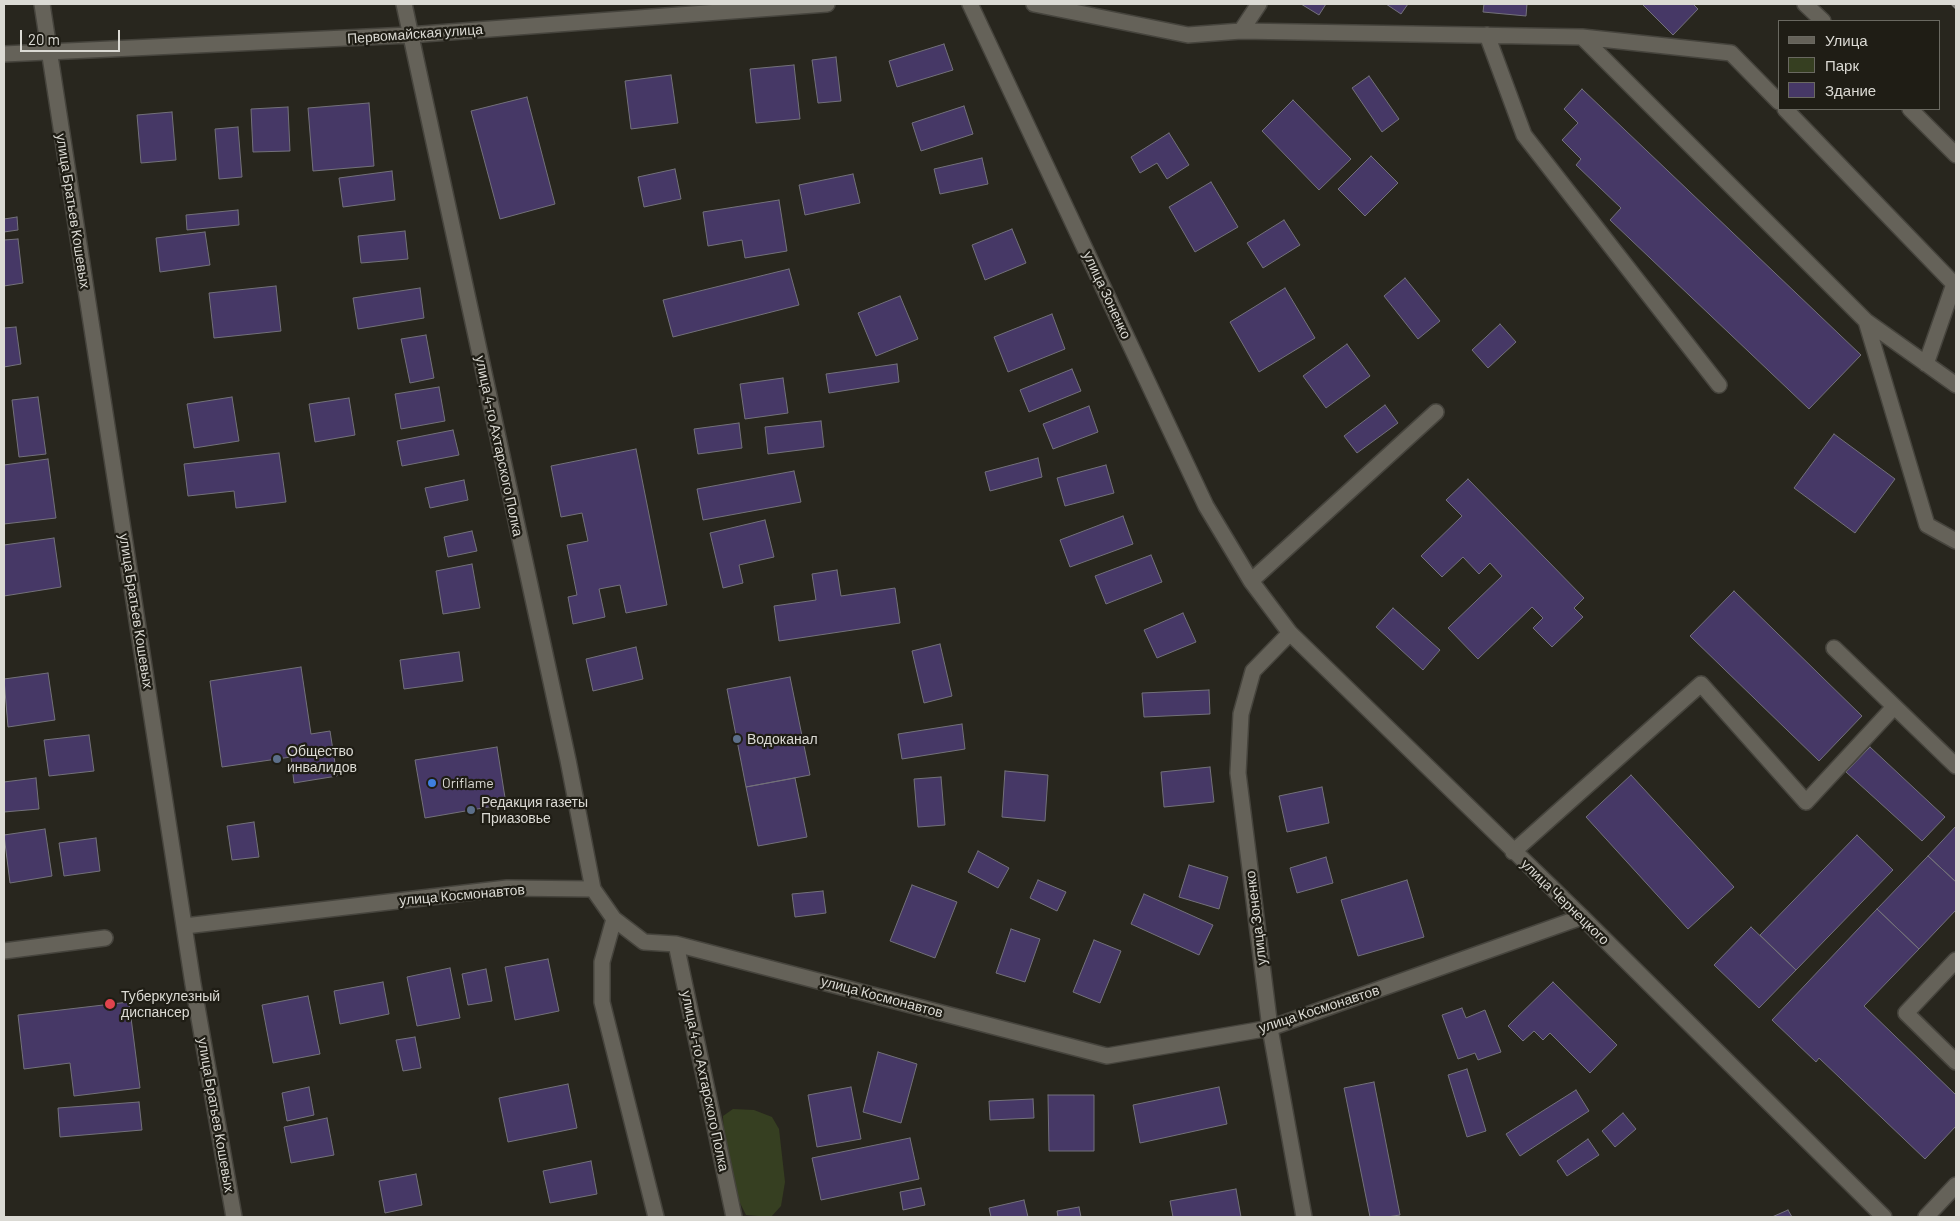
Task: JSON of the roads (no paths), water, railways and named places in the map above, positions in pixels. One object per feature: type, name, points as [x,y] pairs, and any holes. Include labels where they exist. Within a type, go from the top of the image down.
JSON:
[{"type":"street","name":"улица Братьев Кошевых","points":[[42,4],[193,984],[234,1217]]},
{"type":"street","name":"улица 4-го Ахтарского Полка","points":[[404,4],[564,741],[593,889]]},
{"type":"street","name":"Первомайская улица","points":[[4,54],[410,35],[827,4]]},
{"type":"street","name":"улица Зоненко","points":[[970,4],[1206,506],[1251,582]]},
{"type":"street","points":[[1034,4],[1188,35],[1241,31],[1582,37],[1731,53],[1778,101]]},
{"type":"street","points":[[1241,31],[1259,4]]},
{"type":"street","points":[[1806,4],[1822,20]]},
{"type":"street","points":[[1487,35],[1524,135],[1719,385]]},
{"type":"street","points":[[1582,37],[1866,321],[1956,385]]},
{"type":"street","points":[[1786,110],[1954,284],[1926,364]]},
{"type":"street","points":[[1911,110],[1956,155]]},
{"type":"street","points":[[1866,321],[1927,525],[1956,541]]},
{"type":"street","points":[[1251,582],[1436,412]]},
{"type":"street","name":"улица Чернецкого","points":[[1251,582],[1290,633],[1513,852],[1582,917],[1884,1217]]},
{"type":"street","name":"улица Зоненко","points":[[1290,633],[1253,671],[1241,714],[1238,773],[1270,1028],[1304,1217]]},
{"type":"street","points":[[1834,648],[1956,766]]},
{"type":"street","points":[[1513,852],[1701,684],[1806,802],[1894,707]]},
{"type":"street","name":"улица Космонавтов","points":[[185,926],[507,888],[593,889],[614,919],[644,942],[676,944],[1107,1056],[1270,1028],[1582,917]]},
{"type":"street","points":[[614,919],[602,962],[602,1002],[656,1217]]},
{"type":"street","points":[[4,950],[105,938]]},
{"type":"street","name":"улица 4-го Ахтарского Полка","points":[[676,944],[734,1217]]},
{"type":"street","points":[[1956,960],[1906,1012],[1956,1062]]},
{"type":"street","points":[[1926,1217],[1956,1185]]},
{"type":"railway","points":[[1953,4],[1956,7]]},
{"type":"place","name":"Водоканал","points":[[737,739]]},
{"type":"place","name":"Общество инвалидов","points":[[277,759]]},
{"type":"place","name":"Oriflame","points":[[432,783]]},
{"type":"place","name":"Редакция газеты Приазовье","points":[[471,810]]},
{"type":"place","name":"Туберкулезный диспансер","points":[[110,1004]]}]
